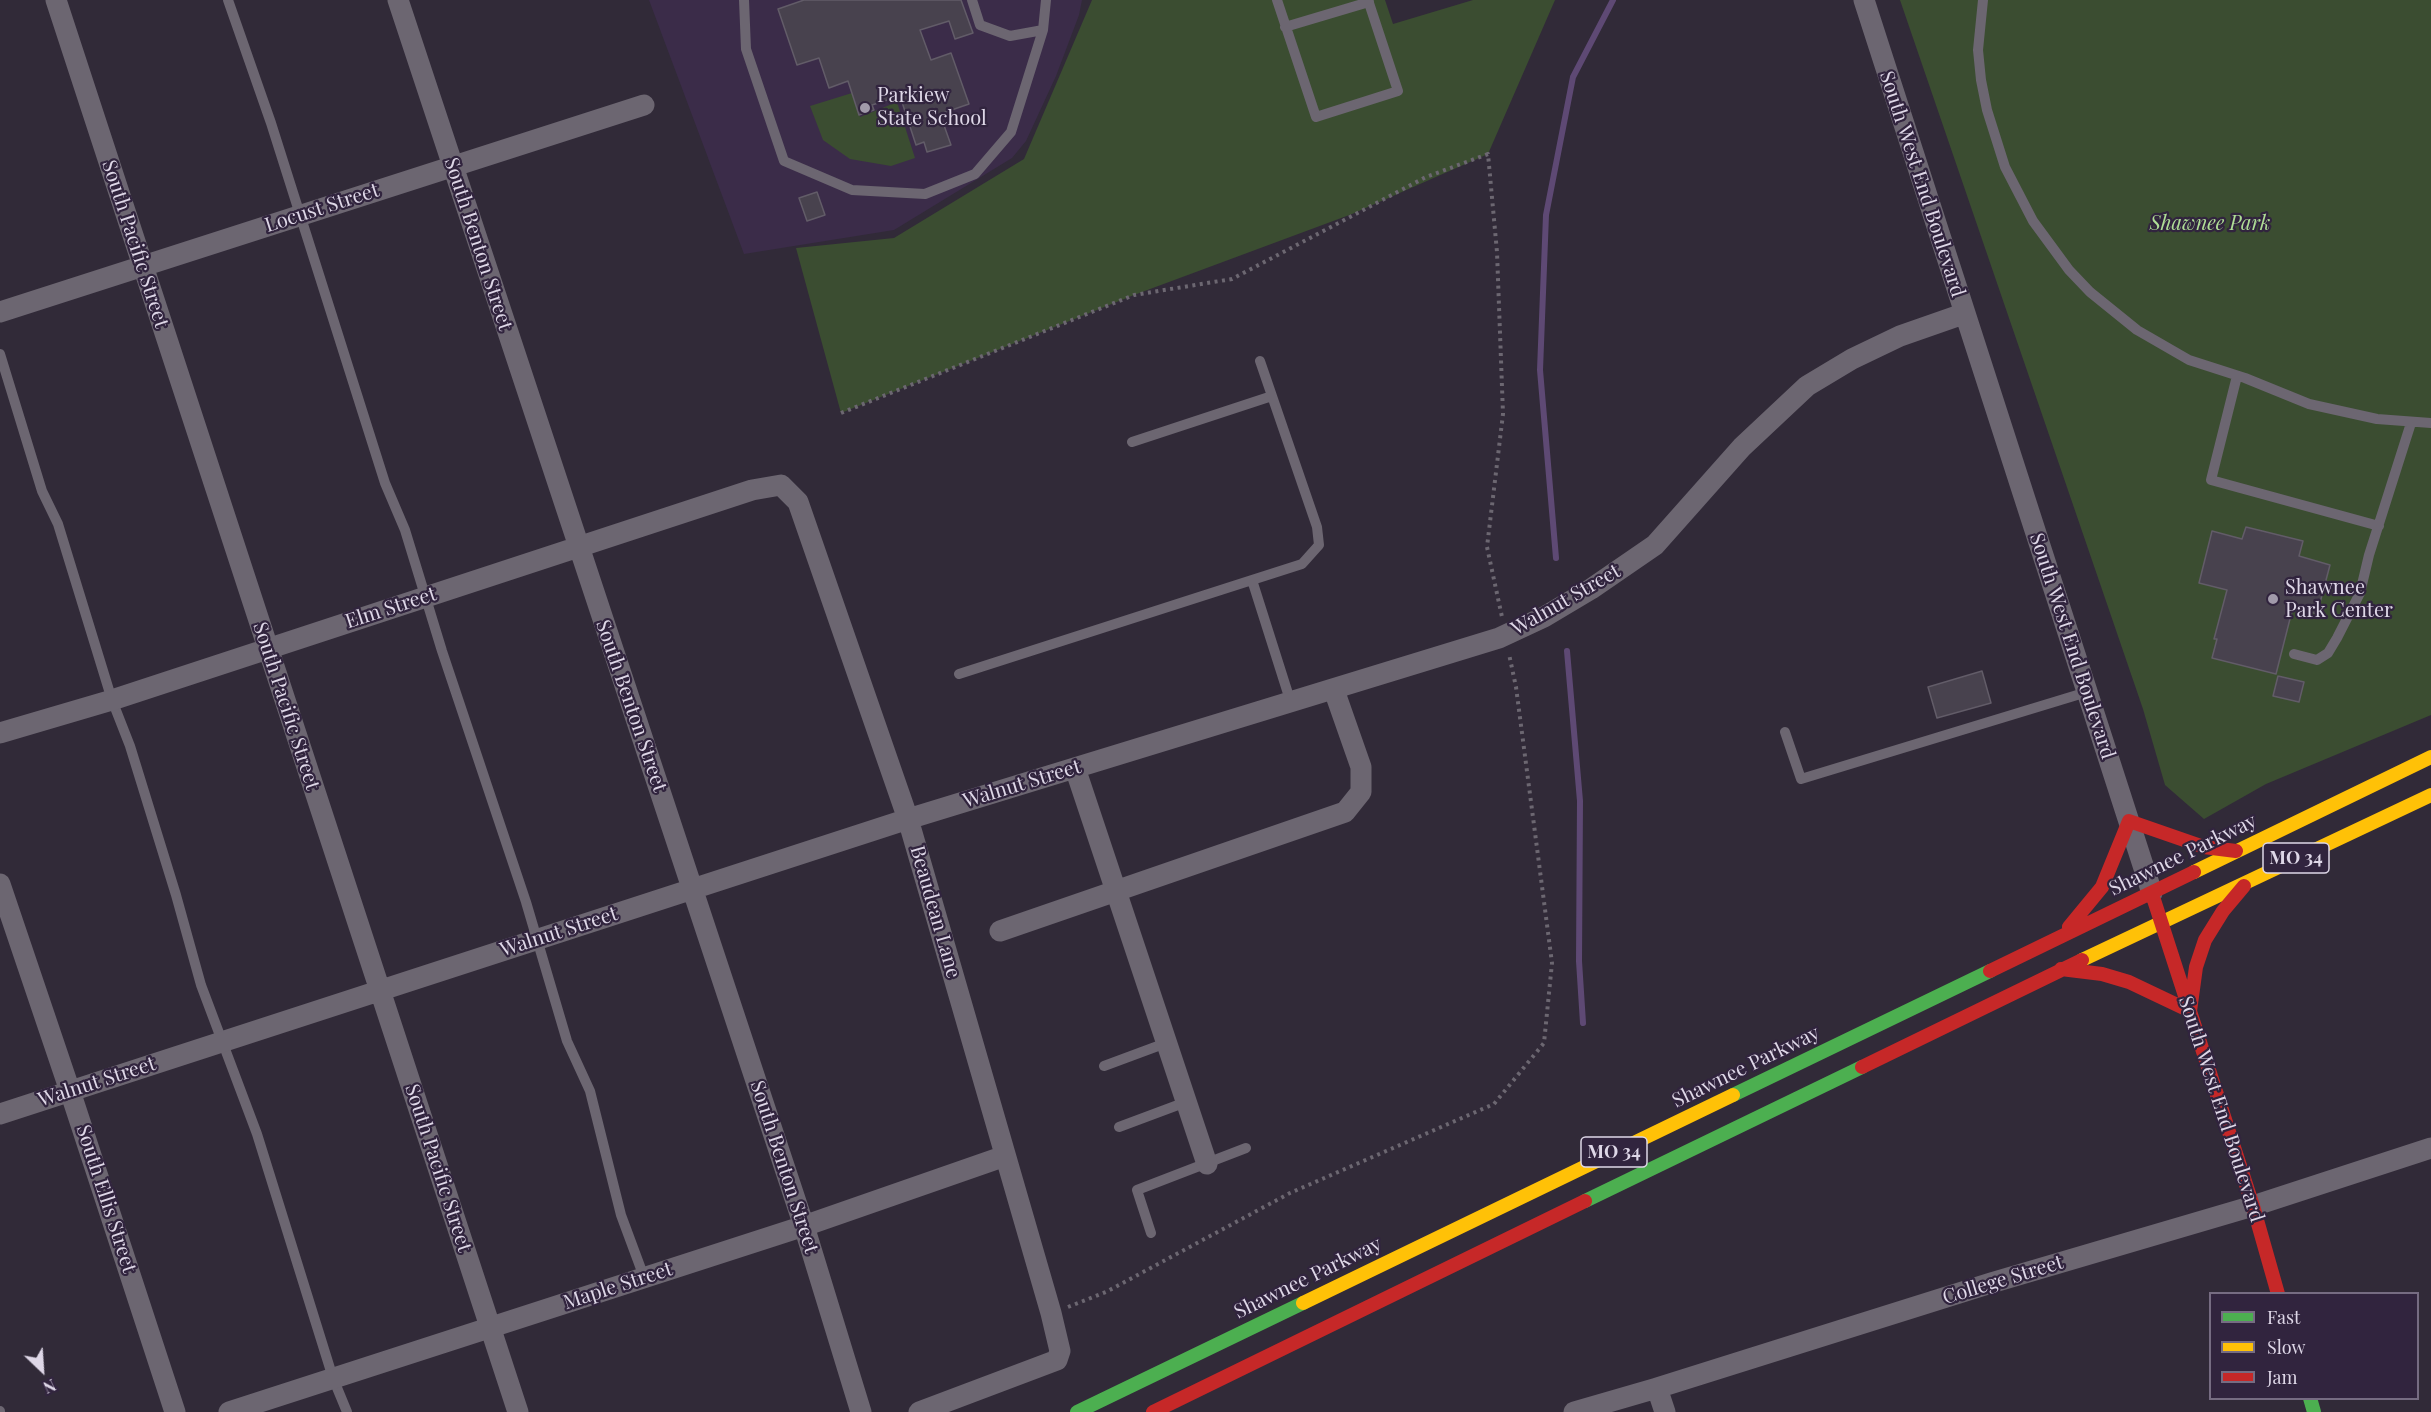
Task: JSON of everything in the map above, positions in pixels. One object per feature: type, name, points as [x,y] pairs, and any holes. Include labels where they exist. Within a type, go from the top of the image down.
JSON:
[{"type":"main road","name":"Shawnee Parkway","points":[[1077,1412],[2431,757]]},
{"type":"main road","name":"MO 34","points":[[1153,1412],[2061,969],[2431,795]]},
{"type":"main road","points":[[2062,935],[2102,887],[2129,821],[2193,843],[2236,851]]},
{"type":"main road","points":[[2061,969],[2102,974],[2129,982],[2190,1011],[2196,967],[2205,940],[2223,911],[2249,880]]},
{"type":"main road","name":"South West End Boulevard","points":[[2152,893],[2253,1206],[2278,1292]]},
{"type":"street","name":"South Pacific Street","points":[[56,0],[141,266],[518,1412]]},
{"type":"street","name":"South Benton Street","points":[[398,0],[804,1226],[861,1412]]},
{"type":"street","name":"South West End Boulevard","points":[[1864,0],[2152,893]]},
{"type":"street","name":"Locust Street","points":[[0,312],[644,105]]},
{"type":"street","name":"Walnut Street","points":[[0,1114],[908,819],[1334,690],[1505,635],[1544,617],[1591,589],[1655,545],[1742,447],[1807,386],[1852,359],[1900,336],[1964,314]]},
{"type":"street","name":"Elm Street","points":[[0,732],[112,699],[752,490],[781,485]]},
{"type":"street","name":"Beaudean Lane","points":[[781,485],[798,502],[908,819],[1060,1351],[1057,1360],[919,1412]]},
{"type":"street","points":[[1000,931],[1116,893],[1345,812],[1361,792],[1360,767],[1334,690]]},
{"type":"street","points":[[1074,768],[1207,1164]]},
{"type":"street","name":"South Ellis Street","points":[[0,884],[175,1412]]},
{"type":"street","name":"College Street","points":[[1574,1412],[2002,1280],[2253,1206],[2431,1148]]},
{"type":"street","name":"Maple Street","points":[[229,1412],[804,1226],[1005,1156]]},
{"type":"street","points":[[1657,1388],[1665,1412]]},
{"type":"lane","points":[[228,0],[385,483],[405,530],[526,902],[567,1041],[590,1091],[621,1215],[644,1277]]},
{"type":"lane","points":[[744,0],[746,49],[784,161],[852,190],[924,194],[975,174],[1011,132],[1043,30],[1046,0]]},
{"type":"lane","points":[[972,0],[980,25],[1010,36],[1043,30]]},
{"type":"lane","points":[[1277,0],[1285,27],[1316,117],[1398,91],[1369,1],[1285,27]]},
{"type":"lane","points":[[1983,0],[1978,50],[1987,110],[2005,168],[2033,222],[2069,270],[2120,318],[2162,346],[2189,360],[2309,404],[2366,417],[2431,423]]},
{"type":"lane","points":[[0,354],[42,491],[58,524],[112,699],[130,746],[201,985],[257,1134],[333,1378],[347,1412]]},
{"type":"lane","points":[[958,674],[1302,564],[1319,545],[1317,527],[1260,361]]},
{"type":"lane","points":[[2237,376],[2211,480],[2379,526]]},
{"type":"lane","points":[[1132,442],[1272,396]]},
{"type":"lane","points":[[2294,654],[2317,660],[2328,653],[2360,593],[2412,423]]},
{"type":"lane","points":[[1252,580],[1291,703]]},
{"type":"lane","points":[[1785,732],[1801,779],[2087,692]]},
{"type":"lane","points":[[1104,1066],[1167,1043]]},
{"type":"lane","points":[[1119,1127],[1186,1102]]},
{"type":"lane","points":[[1151,1233],[1137,1190],[1246,1148]]},
{"type":"path","points":[[842,413],[1134,295],[1232,279],[1426,177],[1488,154],[1497,252],[1503,414],[1487,547],[1516,687],[1552,963],[1544,1044],[1494,1104],[1290,1193],[1106,1293],[1051,1313]]},
{"type":"shaded area","name":"Parkiew State School","points":[[649,0],[1082,0],[1079,15],[1056,76],[1026,141],[1012,158],[894,230],[744,254]]},
{"type":"green space","points":[[1092,0],[1385,0],[1393,24],[1473,0],[1555,0],[1488,154],[1352,214],[1134,295],[841,413],[796,248],[894,238],[1024,159]]},
{"type":"green space","name":"Shawnee Park","points":[[1900,0],[2431,0],[2431,715],[2266,784],[2204,819],[2165,785],[2143,709]]},
{"type":"green space","points":[[852,93],[860,117],[897,102],[915,158],[891,166],[850,159],[823,140],[810,106]]},
{"type":"building","name":"Parkiew State School","points":[[804,0],[961,0],[973,33],[955,39],[949,21],[920,30],[931,60],[951,53],[969,104],[940,114],[951,145],[927,152],[924,142],[916,145],[900,96],[872,105],[874,110],[859,115],[848,81],[829,88],[819,58],[797,65],[778,9]]},
{"type":"building","points":[[817,192],[825,215],[807,221],[799,198]]},
{"type":"building","name":"Shawnee Park Center","points":[[2246,527],[2303,541],[2299,556],[2330,565],[2317,614],[2293,607],[2276,674],[2212,658],[2217,639],[2214,639],[2227,590],[2199,583],[2212,531],[2242,539]]},
{"type":"building","points":[[1982,671],[1991,703],[1937,718],[1928,687]]},
{"type":"building","points":[[2278,676],[2304,682],[2299,702],[2273,696]]},
{"type":"waterway","points":[[1556,558],[1540,370],[1546,215],[1573,77],[1613,0]]},
{"type":"waterway","points":[[1567,651],[1580,801],[1579,961],[1583,1023]]},
{"type":"traffic: fast","points":[[1733,1095],[1990,971]]},
{"type":"traffic: fast","points":[[1585,1201],[1862,1067]]},
{"type":"traffic: fast","points":[[1077,1412],[1303,1303]]},
{"type":"traffic: fast","points":[[2311,1400],[2314,1412]]},
{"type":"traffic: slow","points":[[2194,872],[2431,757]]},
{"type":"traffic: slow","points":[[2082,960],[2431,795]]},
{"type":"traffic: slow","points":[[1303,1303],[1733,1095]]},
{"type":"traffic: jam","points":[[2069,927],[2102,887],[2129,821],[2204,847],[2236,851]]},
{"type":"traffic: jam","points":[[1990,971],[2194,872]]},
{"type":"traffic: jam","points":[[2061,969],[2102,974],[2129,982],[2190,1011],[2196,967],[2205,940],[2223,911],[2244,886]]},
{"type":"traffic: jam","points":[[2154,900],[2253,1206],[2277,1292]]},
{"type":"traffic: jam","points":[[1862,1067],[2082,960]]},
{"type":"traffic: jam","points":[[1153,1412],[1585,1201]]},
{"type":"place","name":"Parkiew State School","points":[[865,108]]},
{"type":"place","name":"Shawnee Park Center","points":[[2273,599]]}]
